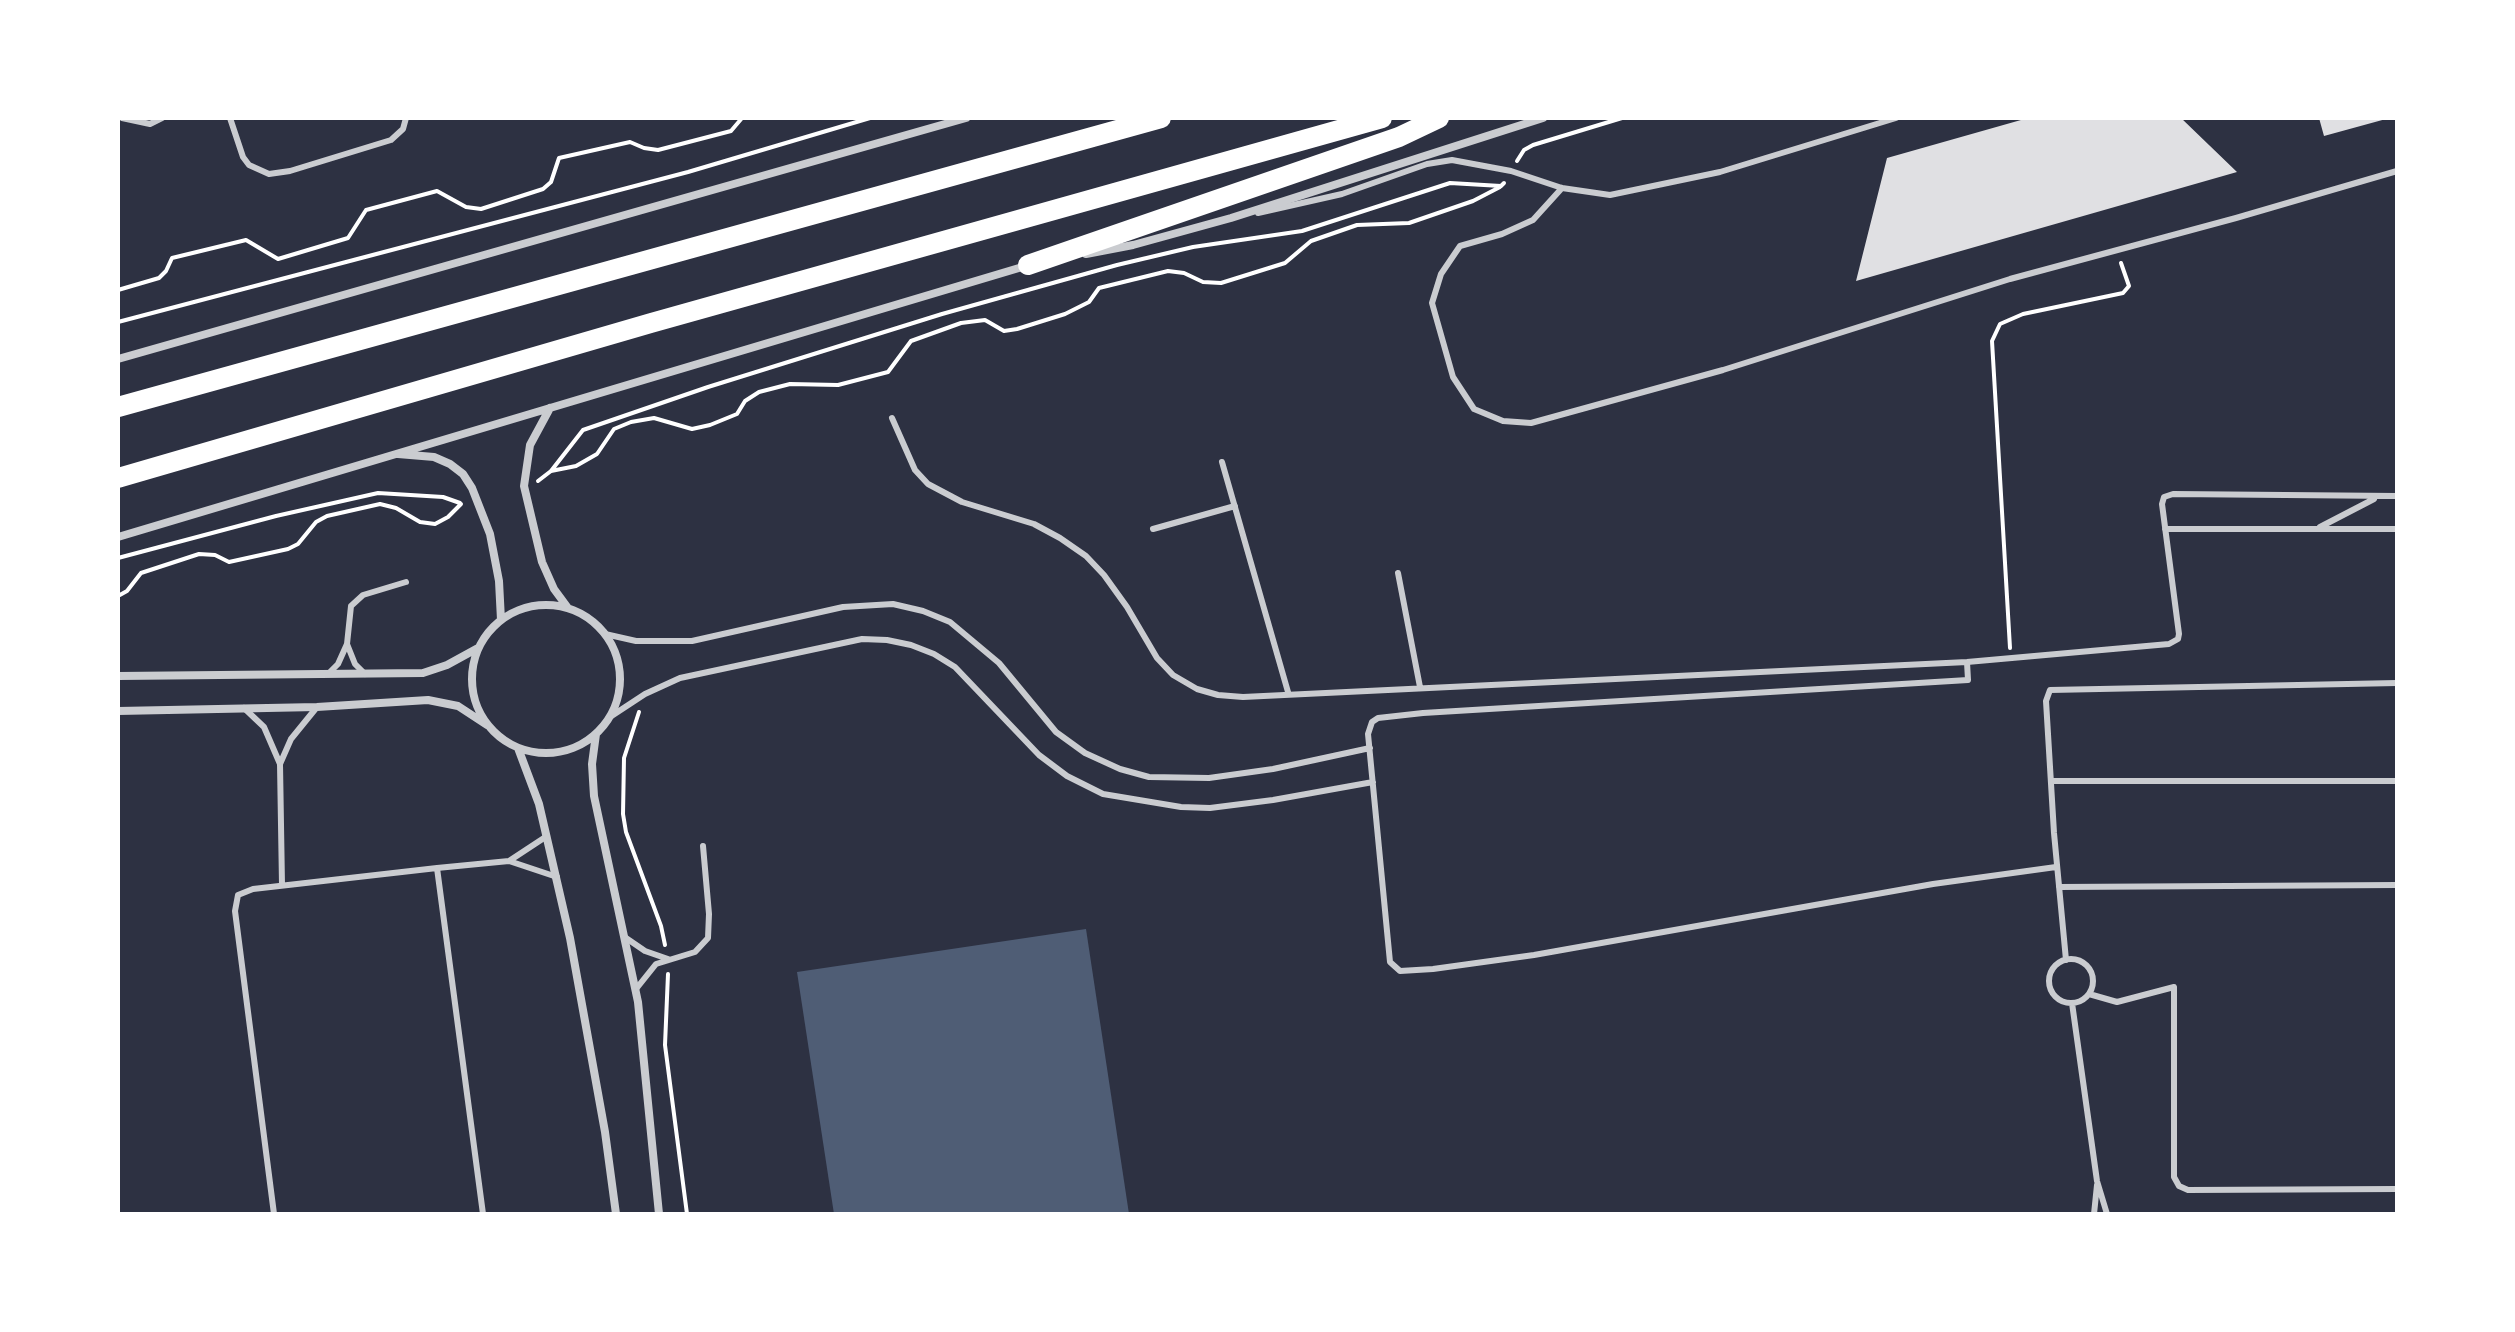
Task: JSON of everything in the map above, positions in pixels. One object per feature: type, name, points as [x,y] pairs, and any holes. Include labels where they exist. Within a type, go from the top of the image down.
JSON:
[{"type":"main road","points":[[118,407],[1161,118]]},
{"type":"main road","points":[[118,478],[1382,118]]},
{"type":"main road","points":[[1028,265],[1385,143],[1439,118]]},
{"type":"street","points":[[118,359],[966,118]]},
{"type":"street","points":[[118,537],[1028,265],[1133,245],[1231,218],[1543,118]]},
{"type":"street","points":[[550,408],[530,445],[524,486],[542,562],[554,589],[568,608]]},
{"type":"street","points":[[393,453],[434,457],[463,474],[478,498],[495,559],[501,620]]},
{"type":"street","points":[[118,676],[423,673],[447,665],[479,647],[501,620],[534,606],[551,605],[568,608],[588,618],[605,634],[616,653],[620,675],[618,697],[610,717],[596,734],[579,746],[559,752],[538,753],[518,748],[458,706],[442,701],[118,711]]},
{"type":"street","points":[[479,647],[473,667],[472,688],[488,726]]},
{"type":"street","points":[[596,734],[592,764],[594,796],[635,991],[659,1214]]},
{"type":"street","points":[[518,748],[557,877],[589,1043],[616,1214]]},
{"type":"lane","points":[[122,118],[150,124],[162,118]]},
{"type":"lane","points":[[230,118],[243,157],[249,165],[269,174],[290,171],[391,140],[403,129],[406,118]]},
{"type":"lane","points":[[1231,218],[1342,194],[1427,164],[1452,160],[1511,171],[1562,188],[1610,195],[1720,172],[1896,118]]},
{"type":"lane","points":[[1562,188],[1533,220],[1502,234],[1460,246],[1441,274],[1432,303],[1453,377],[1474,409],[1503,421],[1531,423],[1723,370],[2010,279],[2397,171]]},
{"type":"lane","points":[[892,418],[915,470],[928,484],[962,502],[1034,524],[1086,556],[1104,575],[1157,658],[1173,675],[1197,689],[1243,697],[1288,692],[1967,662],[2169,644],[2178,639],[2162,504],[2164,497],[2173,494],[2397,496]]},
{"type":"lane","points":[[1222,462],[1288,692]]},
{"type":"lane","points":[[2317,529],[2378,497]]},
{"type":"lane","points":[[1153,529],[1235,506]]},
{"type":"lane","points":[[2165,529],[2397,529]]},
{"type":"lane","points":[[1398,573],[1420,687]]},
{"type":"lane","points":[[328,674],[338,664],[347,644],[349,611],[354,602],[363,595],[406,582]]},
{"type":"lane","points":[[605,634],[636,641],[692,641],[843,607],[893,604],[950,622],[999,663],[1056,732],[1085,753],[1120,769],[1149,777],[1209,778],[1273,769],[1370,748]]},
{"type":"lane","points":[[610,717],[645,694],[680,678],[862,639],[887,640],[922,649],[955,667],[1039,755],[1067,776],[1103,794],[1169,806],[1210,808],[1373,782]]},
{"type":"lane","points":[[347,644],[355,664],[365,674]]},
{"type":"lane","points":[[1967,662],[1968,680],[1384,717],[1372,722],[1369,727],[1370,748],[1390,962],[1394,968],[1407,972],[1534,955],[1933,884],[2056,867]]},
{"type":"lane","points":[[2066,960],[2056,867],[2048,693],[2054,689],[2397,683]]},
{"type":"lane","points":[[242,707],[264,727],[280,764],[282,885]]},
{"type":"lane","points":[[280,764],[291,739],[317,707]]},
{"type":"lane","points":[[2051,781],[2397,781]]},
{"type":"lane","points":[[509,861],[547,836]]},
{"type":"lane","points":[[635,991],[649,970],[668,959],[695,952],[708,938],[703,846]]},
{"type":"lane","points":[[274,1214],[235,903],[245,890],[509,861],[557,877]]},
{"type":"lane","points":[[437,868],[483,1214]]},
{"type":"lane","points":[[2059,887],[2397,885]]},
{"type":"lane","points":[[624,936],[645,951],[668,959]]},
{"type":"lane","points":[[2089,994],[2093,976],[2089,968],[2075,959],[2066,960],[2053,968],[2050,984],[2057,998],[2072,1003],[2089,994],[2117,1002],[2174,987],[2174,1177],[2179,1186],[2188,1190],[2397,1189]]},
{"type":"lane","points":[[2072,1003],[2097,1181],[2107,1214]]},
{"type":"lane","points":[[2094,1214],[2097,1181]]},
{"type":"path","points":[[118,290],[159,278],[172,258],[246,240],[278,259],[348,238],[366,210],[437,191],[466,207],[481,209],[543,189],[551,182],[559,158],[630,142],[658,150],[731,131],[742,118]]},
{"type":"path","points":[[118,322],[688,172],[870,118]]},
{"type":"path","points":[[551,471],[576,466],[597,454],[614,429],[631,422],[654,418],[692,429],[737,414],[745,401],[759,392],[790,384],[838,385],[888,372],[911,341],[961,323],[985,320],[1004,331],[1017,329],[1065,314],[1089,302],[1099,288],[1168,271],[1184,273],[1203,282],[1221,283],[1285,263],[1311,241],[1357,225],[1409,223],[1473,201],[1501,186],[1524,150],[1533,145],[1622,118]]},
{"type":"path","points":[[524,486],[542,479],[551,471],[583,430],[942,314],[1193,247],[1302,231],[1450,183],[1501,186]]},
{"type":"path","points":[[2011,658],[1992,341],[2000,324],[2023,314],[2123,293],[2129,286],[2116,250]]},
{"type":"path","points":[[118,558],[276,516],[378,493],[443,497],[461,504]]},
{"type":"path","points":[[118,596],[127,591],[141,573],[199,554],[215,555],[229,562],[288,549],[298,544],[316,522],[327,516],[380,504],[396,508],[420,522],[435,524],[461,504],[478,498]]},
{"type":"water","points":[[1086,929],[1129,1214],[834,1214],[797,972]]},
{"type":"building","points":[[2028,118],[2181,118],[2237,172],[1856,281],[1887,158]]},
{"type":"building","points":[[2319,118],[2386,118],[2386,119],[2324,136]]}]
